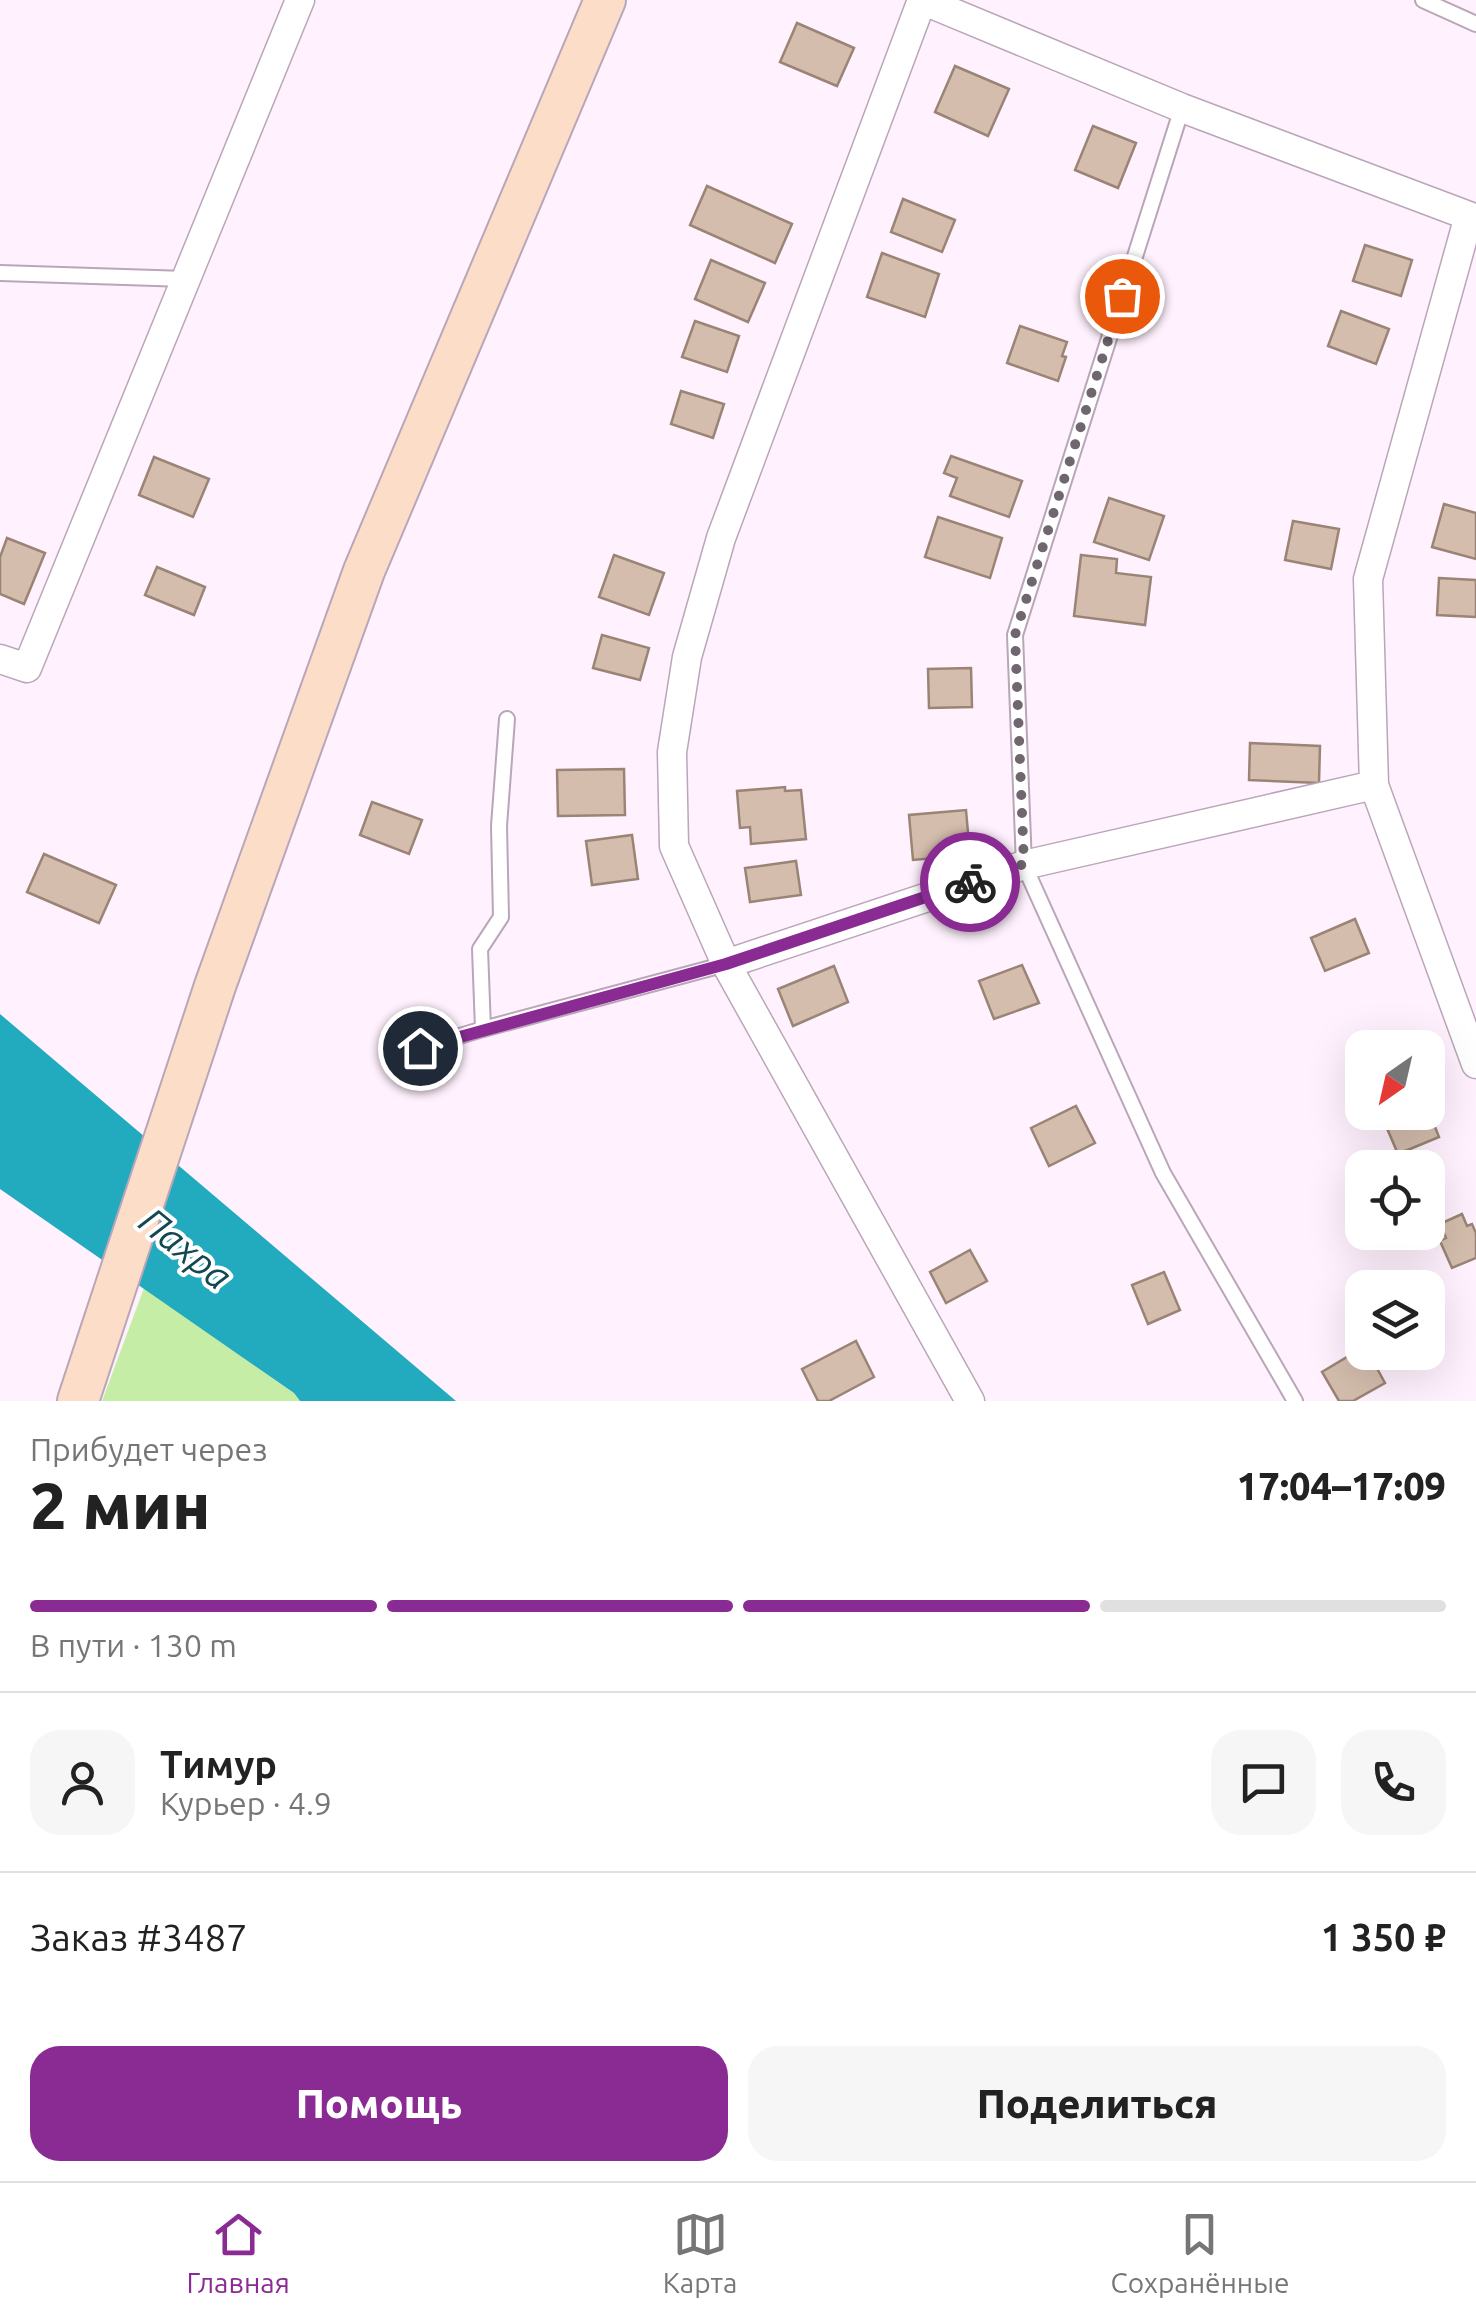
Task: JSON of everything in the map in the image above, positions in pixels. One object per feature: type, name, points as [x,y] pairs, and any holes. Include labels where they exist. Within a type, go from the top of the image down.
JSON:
[{"type":"main road","points":[[78,1401],[215,986],[364,571],[605,0]]},
{"type":"street","points":[[0,659],[27,668],[300,0]]},
{"type":"street","points":[[970,1401],[726,964],[674,846],[672,752],[687,658],[721,538],[922,0],[1182,108],[1469,216],[1368,579],[1374,785],[1476,1064]]},
{"type":"street","points":[[726,964],[1024,864],[1374,785]]},
{"type":"lane","points":[[1423,0],[1476,24]]},
{"type":"lane","points":[[1182,108],[1015,635],[1024,864],[1163,1173],[1295,1401]]},
{"type":"lane","points":[[0,273],[186,279]]},
{"type":"lane","points":[[482,1028],[480,949],[501,918],[499,826],[506,719]]},
{"type":"lane","points":[[420,1048],[726,964]]},
{"type":"green space","points":[[144,1288],[294,1393],[300,1401],[102,1401]]},
{"type":"water","name":"Пахра","points":[[0,1014],[456,1401],[300,1401],[294,1393],[0,1189]]},
{"type":"building","points":[[797,23],[854,48],[837,86],[780,62]]},
{"type":"building","points":[[955,66],[1009,89],[988,136],[935,112]]},
{"type":"building","points":[[1093,126],[1136,143],[1118,188],[1075,170]]},
{"type":"building","points":[[707,186],[792,224],[775,263],[690,225]]},
{"type":"building","points":[[903,199],[955,220],[942,252],[891,232]]},
{"type":"building","points":[[1365,245],[1412,260],[1401,296],[1353,281]]},
{"type":"building","points":[[882,253],[939,274],[925,317],[867,297]]},
{"type":"building","points":[[711,260],[765,283],[748,322],[695,299]]},
{"type":"building","points":[[1341,311],[1389,329],[1376,364],[1328,346]]},
{"type":"building","points":[[695,321],[739,336],[727,372],[682,357]]},
{"type":"building","points":[[1020,326],[1067,342],[1058,381],[1007,363]]},
{"type":"building","points":[[681,391],[724,404],[713,438],[671,424]]},
{"type":"building","points":[[951,456],[1022,481],[1009,517],[950,496],[957,478],[944,473]]},
{"type":"building","points":[[154,457],[209,479],[193,517],[139,495]]},
{"type":"building","points":[[1109,498],[1164,516],[1149,560],[1094,542]]},
{"type":"building","points":[[1444,504],[1476,513],[1476,559],[1432,547]]},
{"type":"building","points":[[938,517],[1002,538],[990,578],[925,557]]},
{"type":"building","points":[[1293,521],[1339,529],[1331,569],[1285,560]]},
{"type":"building","points":[[7,538],[45,553],[24,604],[0,594],[0,557]]},
{"type":"building","points":[[614,555],[664,573],[649,615],[599,597]]},
{"type":"building","points":[[1081,555],[1117,559],[1116,573],[1151,577],[1145,625],[1074,616]]},
{"type":"building","points":[[157,567],[205,587],[194,615],[145,595]]},
{"type":"building","points":[[1439,578],[1476,580],[1476,617],[1437,615]]},
{"type":"building","points":[[602,635],[649,648],[640,680],[593,668]]},
{"type":"building","points":[[971,668],[972,707],[929,708],[928,669]]},
{"type":"building","points":[[1250,743],[1320,746],[1319,783],[1249,780]]},
{"type":"building","points":[[624,769],[625,815],[558,816],[557,770]]},
{"type":"building","points":[[785,787],[785,791],[801,790],[806,839],[751,844],[750,827],[740,828],[737,791]]},
{"type":"building","points":[[372,802],[422,820],[409,854],[360,835]]},
{"type":"building","points":[[966,810],[970,855],[913,860],[909,815]]},
{"type":"building","points":[[632,835],[638,879],[592,885],[586,841]]},
{"type":"building","points":[[44,854],[116,885],[99,923],[27,892]]},
{"type":"building","points":[[796,861],[801,895],[750,902],[745,868]]},
{"type":"building","points":[[1355,919],[1369,953],[1325,971],[1311,938]]},
{"type":"building","points":[[1022,965],[1039,1003],[994,1019],[979,981]]},
{"type":"building","points":[[834,966],[848,1002],[793,1026],[778,989]]},
{"type":"building","points":[[1076,1106],[1095,1143],[1049,1166],[1031,1128]]},
{"type":"building","points":[[1388,1130],[1436,1130],[1439,1137],[1408,1150],[1396,1150]]},
{"type":"building","points":[[1462,1214],[1467,1226],[1472,1224],[1476,1258],[1452,1268],[1444,1250],[1445,1222]]},
{"type":"building","points":[[970,1250],[987,1281],[946,1303],[930,1272]]},
{"type":"building","points":[[1164,1272],[1180,1310],[1148,1324],[1132,1285]]},
{"type":"building","points":[[856,1341],[874,1377],[829,1401],[818,1401],[802,1369]]},
{"type":"building","points":[[1345,1358],[1345,1370],[1378,1370],[1385,1383],[1353,1401],[1339,1401],[1322,1372]]},
{"type":"way so far","points":[[970,882],[1024,864],[1015,635],[1122,296]]},
{"type":"route","points":[[420,1048],[726,964],[970,882]]}]
